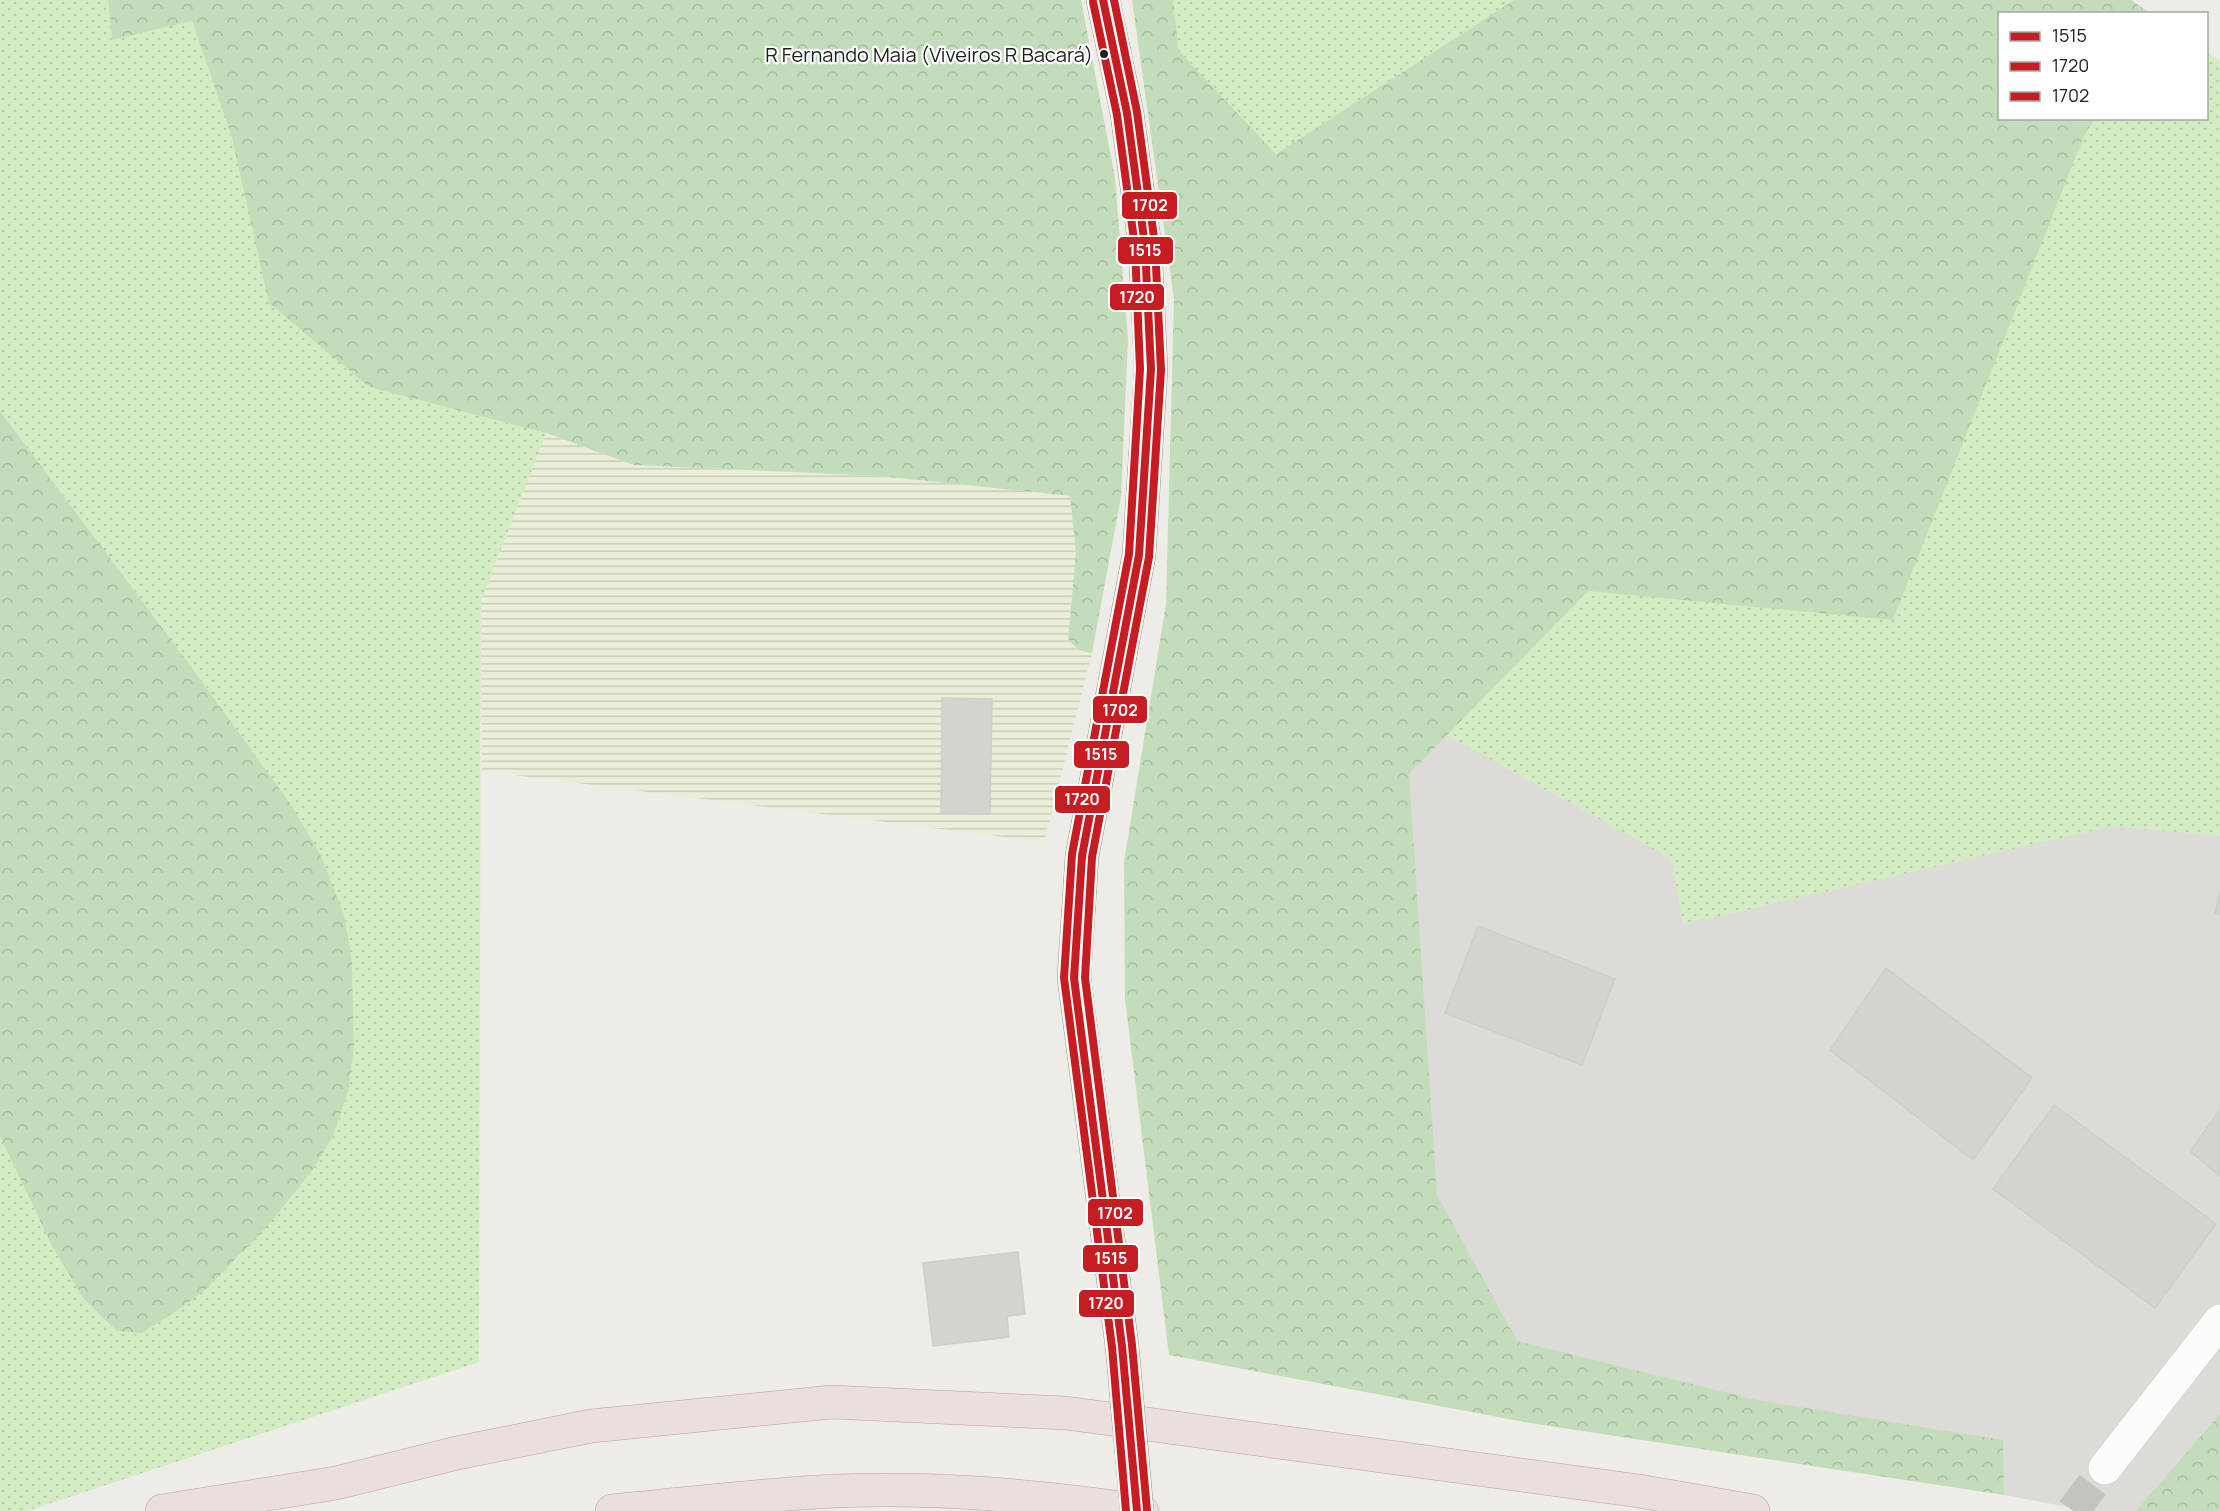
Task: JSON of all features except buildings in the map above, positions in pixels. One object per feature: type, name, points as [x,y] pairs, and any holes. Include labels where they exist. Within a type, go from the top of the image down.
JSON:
[{"type":"highway","points":[[162,1511],[336,1483],[457,1453],[591,1426],[831,1402],[1065,1413],[1639,1491],[1753,1511]]},
{"type":"highway","points":[[276,1511],[336,1483]]},
{"type":"highway","points":[[612,1511],[838,1491],[957,1491],[1067,1500],[1142,1511]]},
{"type":"highway","points":[[775,1511],[838,1491]]},
{"type":"street","points":[[1103,0],[1127,114],[1143,235],[1151,369],[1139,555],[1082,856],[1074,978],[1122,1346],[1137,1511]]},
{"type":"street","points":[[2105,1468],[2220,1321]]},
{"type":"shaded area","points":[[2220,117],[2220,1500],[2167,1511],[2088,1511],[2004,1495],[1483,1375],[1242,1106],[1420,621],[2203,120],[2208,120],[2208,118]]},
{"type":"green space","points":[[0,0],[108,0],[112,40],[192,21],[232,138],[369,387],[546,433],[481,601],[479,1362],[27,1511],[0,1511],[0,1136],[51,1244],[142,1333],[184,1306],[238,1258],[312,1171],[333,1136],[349,1089],[354,1045],[352,962],[321,856],[292,806],[0,411]]},
{"type":"green space","points":[[108,0],[1081,0],[1115,178],[1128,339],[1121,497],[1092,653],[1078,650],[1068,639],[1076,553],[1070,496],[879,476],[634,465],[546,433],[369,387],[269,303],[232,138],[192,21],[112,40]]},
{"type":"green space","points":[[1132,0],[1173,0],[1179,51],[1276,154],[1514,0],[2131,0],[2149,12],[1998,12],[1998,120],[2094,120],[2084,136],[1893,620],[1588,591],[1409,774],[1437,1195],[1517,1341],[1757,1400],[2003,1440],[2004,1495],[1530,1423],[1169,1355],[1125,999],[1124,862],[1166,604],[1174,299]]},
{"type":"green space","points":[[1173,0],[1514,0],[1276,154],[1179,51]]},
{"type":"green space","points":[[2208,53],[2220,61],[2220,836],[2113,826],[1684,924],[1670,858],[1447,735],[1588,591],[1893,620],[2084,136],[2094,120],[2208,120]]},
{"type":"green space","points":[[0,411],[292,806],[321,856],[344,915],[352,962],[354,1045],[349,1089],[333,1136],[312,1171],[264,1230],[208,1287],[184,1306],[142,1333],[117,1331],[83,1298],[51,1244],[0,1136]]},
{"type":"green space","points":[[546,433],[634,465],[879,476],[1070,496],[1076,553],[1068,639],[1078,650],[1092,653],[1044,842],[482,771],[481,601]]},
{"type":"green space","points":[[2220,1414],[2220,1511],[2136,1511]]},
{"type":"tunnel","points":[[2073,1511],[2105,1468]]},
{"type":"transit line","name":"1515","points":[[1103,0],[1127,113],[1145,246],[1151,369],[1139,555],[1082,856],[1074,978],[1122,1346],[1137,1511]]},
{"type":"transit line","name":"1702","points":[[1114,0],[1137,112],[1155,245],[1161,370],[1149,557],[1092,857],[1085,978],[1132,1345],[1147,1510]]},
{"type":"transit line","name":"1720","points":[[1093,2],[1117,115],[1135,247],[1140,369],[1129,554],[1072,854],[1064,978],[1112,1347],[1126,1511]]},
{"type":"place","name":"R Fernando Maia (Viveiros R Bacará)","points":[[1104,54]]}]
